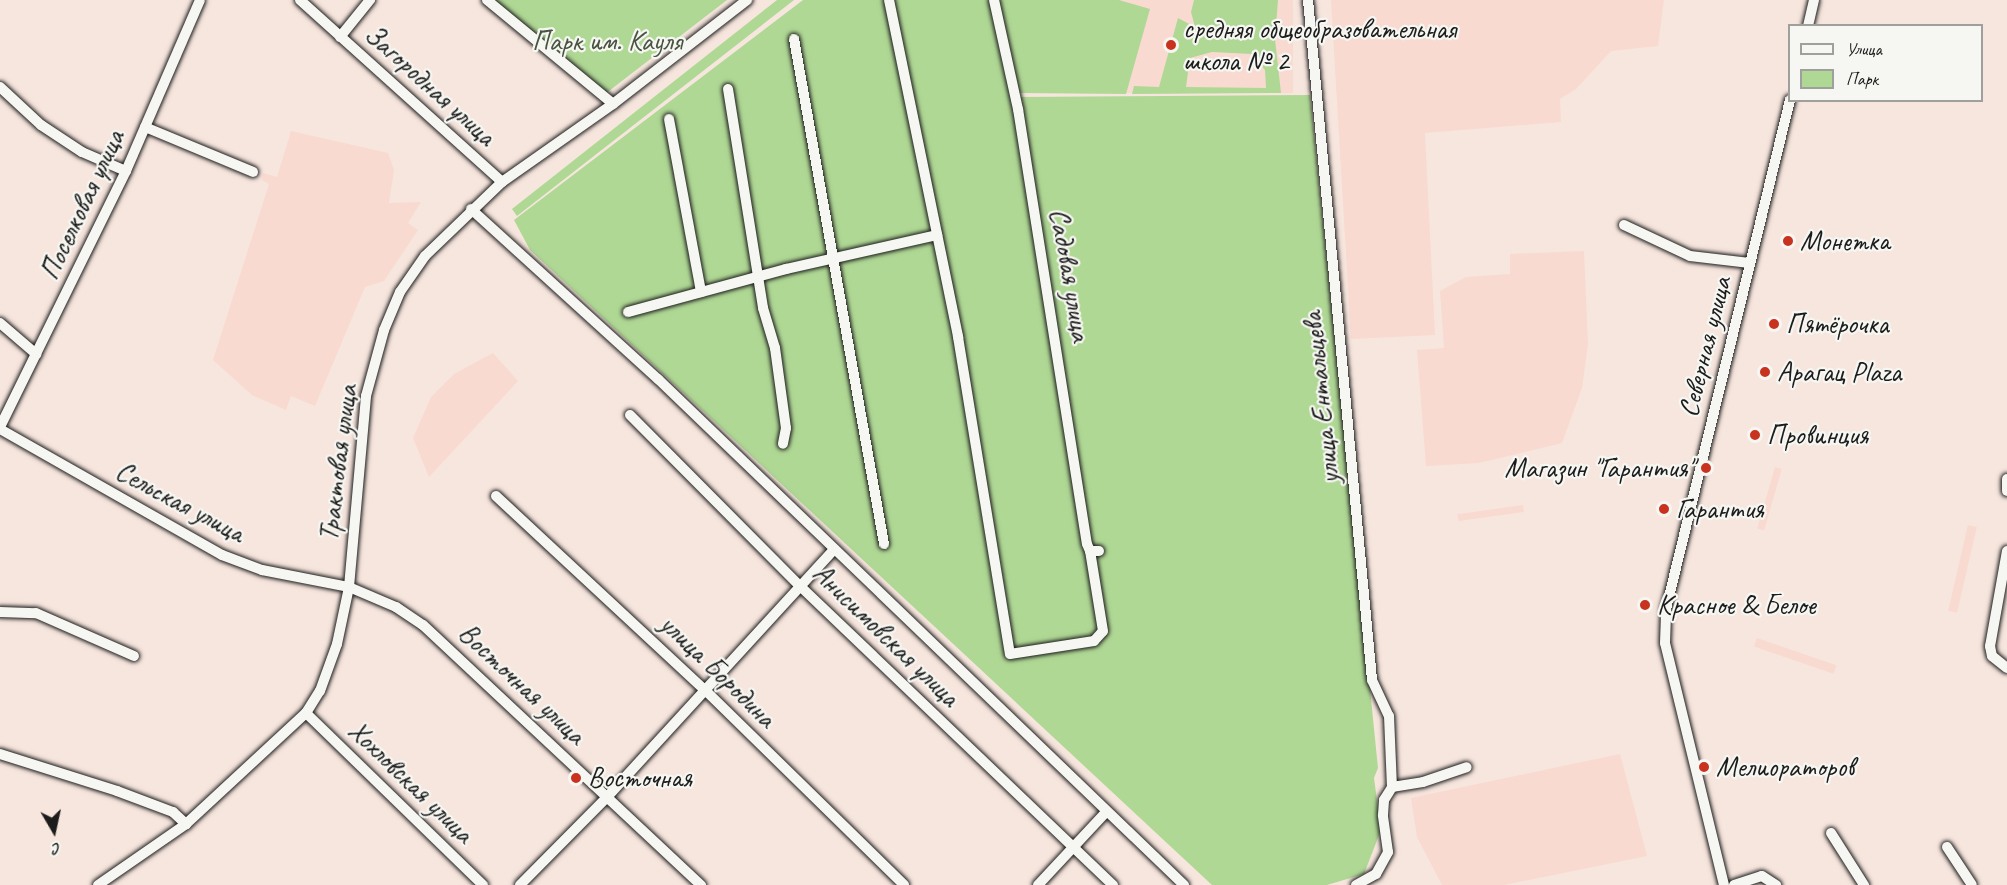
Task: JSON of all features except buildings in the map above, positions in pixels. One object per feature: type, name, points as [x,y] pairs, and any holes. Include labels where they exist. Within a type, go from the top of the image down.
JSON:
[{"type":"street","name":"Поселковая улица","points":[[0,428],[126,171],[200,0]]},
{"type":"street","name":"Загородная улица","points":[[300,0],[502,182]]},
{"type":"street","points":[[340,37],[370,0]]},
{"type":"street","points":[[487,0],[613,104]]},
{"type":"street","name":"Трактовая улица","points":[[98,885],[186,824],[306,713],[320,691],[337,644],[349,587],[362,422],[384,330],[400,292],[425,256],[471,209],[502,182],[613,104],[747,0]]},
{"type":"street","points":[[628,312],[833,257],[937,235],[889,0]]},
{"type":"street","name":"Садовая улица","points":[[937,235],[1010,654],[1094,641],[1103,631],[1094,551],[1018,109],[994,0]]},
{"type":"street","name":"улица Ентальцева","points":[[1308,0],[1372,680],[1389,716],[1392,787]]},
{"type":"street","points":[[1808,24],[1814,0]]},
{"type":"street","points":[[794,39],[884,544]]},
{"type":"street","points":[[0,87],[41,125],[82,152],[126,171]]},
{"type":"street","points":[[728,89],[758,277],[775,348],[786,428],[783,444]]},
{"type":"street","name":"Северная улица","points":[[1724,885],[1665,643],[1666,609],[1790,102]]},
{"type":"street","points":[[669,119],[701,292]]},
{"type":"street","points":[[145,127],[253,172]]},
{"type":"street","points":[[471,209],[658,379],[1184,885]]},
{"type":"street","points":[[1624,225],[1690,256],[1750,263]]},
{"type":"street","points":[[2,329],[36,354]]},
{"type":"street","name":"Анисимовская улица","points":[[630,415],[800,586],[1113,885]]},
{"type":"street","name":"Сельская улица","points":[[0,428],[222,555],[262,570],[349,587]]},
{"type":"street","points":[[2007,479],[2007,491]]},
{"type":"street","name":"улица Бородина","points":[[496,496],[704,689],[904,885]]},
{"type":"street","points":[[519,885],[608,796],[834,549]]},
{"type":"street","points":[[2007,551],[2005,577],[1990,646],[1992,656],[2007,668]]},
{"type":"street","name":"Восточная улица","points":[[349,587],[396,607],[423,625],[701,885]]},
{"type":"street","points":[[0,612],[36,613],[134,656]]},
{"type":"street","name":"Хохловская улица","points":[[306,713],[483,885]]},
{"type":"street","points":[[0,754],[117,791],[173,812],[186,824]]},
{"type":"street","points":[[1356,885],[1376,874],[1388,852],[1383,815],[1384,800],[1392,787],[1423,782],[1467,767]]},
{"type":"street","points":[[1038,885],[1106,812]]},
{"type":"street","points":[[1831,833],[1864,885]]},
{"type":"street","points":[[1947,847],[1972,885]]},
{"type":"street","points":[[1734,885],[1762,876],[1776,885]]},
{"type":"shaded area","name":"средняя общеобразовательная школа № 2","points":[[1058,0],[1293,0],[1293,93],[1058,93]]},
{"type":"shaded area","points":[[1331,0],[1664,0],[1658,46],[1611,51],[1576,89],[1560,99],[1561,122],[1425,133],[1435,335],[1351,339]]},
{"type":"shaded area","points":[[291,131],[388,153],[394,170],[389,203],[421,202],[408,223],[418,230],[384,281],[365,287],[315,406],[291,396],[286,410],[252,395],[213,360],[269,184],[262,180],[263,173],[277,177]]},
{"type":"shaded area","points":[[1584,251],[1588,344],[1582,388],[1562,443],[1479,463],[1426,466],[1417,350],[1444,348],[1440,291],[1466,277],[1510,274],[1510,254]]},
{"type":"shaded area","points":[[493,353],[518,381],[429,477],[413,438],[431,397],[454,374]]},
{"type":"shaded area","points":[[1775,467],[1782,469],[1764,530],[1757,529]]},
{"type":"shaded area","points":[[1523,505],[1524,512],[1459,521],[1458,514]]},
{"type":"shaded area","points":[[1968,525],[1977,527],[1957,613],[1948,611]]},
{"type":"shaded area","points":[[1757,638],[1836,665],[1833,674],[1754,647]]},
{"type":"shaded area","points":[[1620,754],[1647,856],[1504,885],[1442,885],[1417,837],[1411,798]]},
{"type":"green space","name":"Парк им. Кауля","points":[[495,0],[727,0],[605,94]]},
{"type":"green space","points":[[777,0],[794,0],[517,216],[512,209]]},
{"type":"green space","points":[[803,0],[996,0],[1014,97],[1310,95],[1378,768],[1374,778],[1381,830],[1364,874],[1327,885],[1212,885],[530,250],[514,220]]},
{"type":"green space","points":[[999,0],[1119,0],[1150,9],[1126,94],[1015,93]]},
{"type":"green space","points":[[1194,0],[1278,0],[1275,39],[1281,93],[1132,94],[1134,86],[1159,87],[1178,18],[1195,27],[1191,12]],"holes":[[[1212,52],[1252,54],[1265,70],[1266,88],[1186,87],[1190,58]]]},
{"type":"place","name":"средняя общеобразовательная школа № 2","points":[[1171,45]]},
{"type":"place","name":"Монетка","points":[[1788,241]]},
{"type":"place","name":"Пятёрочка","points":[[1774,324]]},
{"type":"place","name":"Арагац Plaza","points":[[1765,372]]},
{"type":"place","name":"Провинция","points":[[1755,435]]},
{"type":"place","name":"Магазин \"Гарантия\"","points":[[1706,468]]},
{"type":"place","name":"Гарантия","points":[[1664,509]]},
{"type":"place","name":"Красное & Белое","points":[[1645,605]]},
{"type":"place","name":"Мелиораторов","points":[[1704,767]]},
{"type":"place","name":"Восточная","points":[[576,778]]}]
